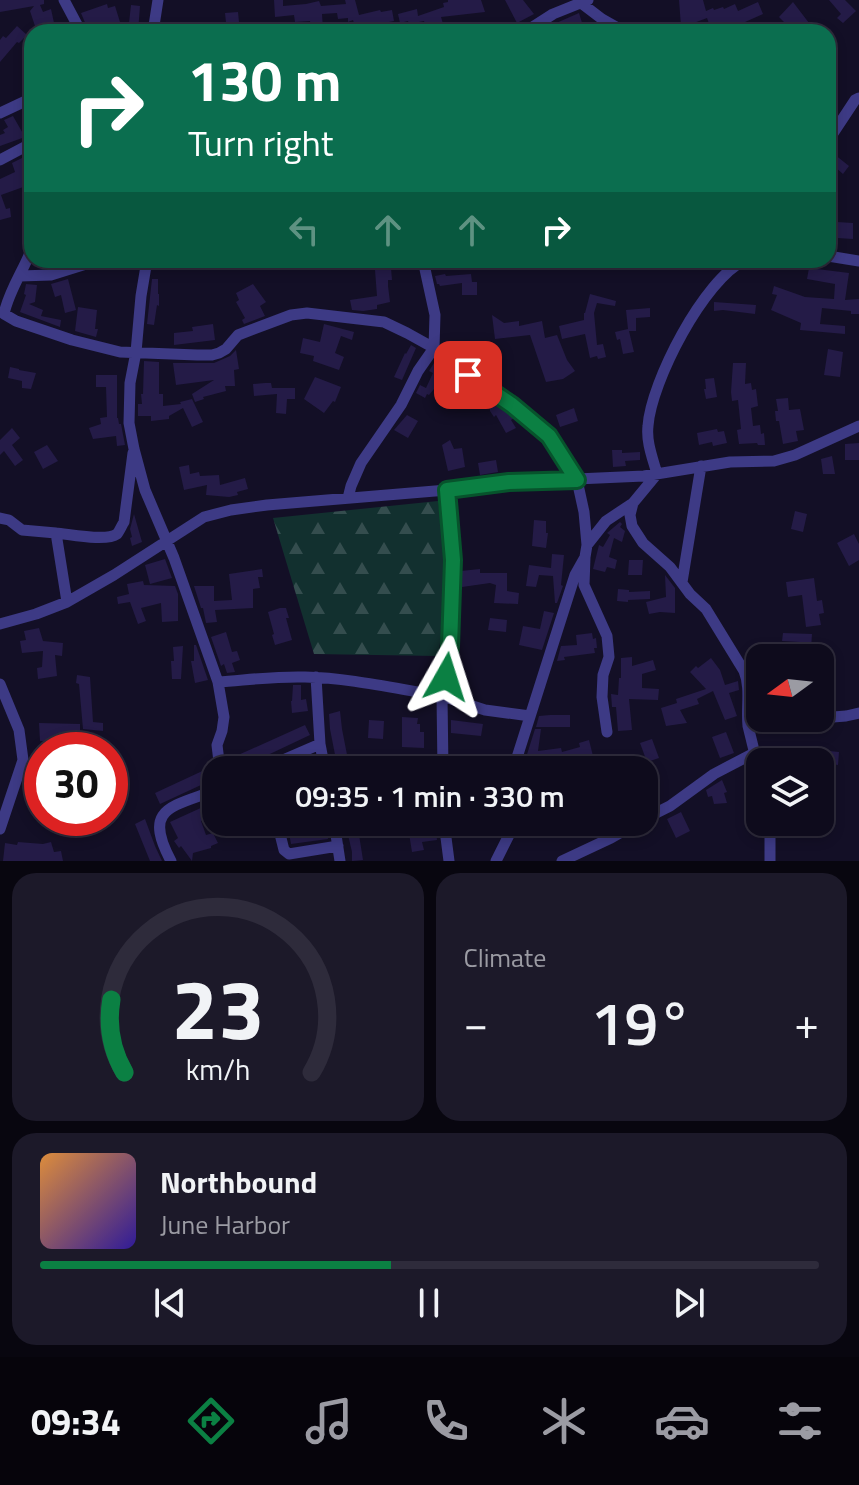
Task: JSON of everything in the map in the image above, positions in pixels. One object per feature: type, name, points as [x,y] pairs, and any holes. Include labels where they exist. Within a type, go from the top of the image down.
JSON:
[{"type":"street","points":[[64,0],[77,24]]},
{"type":"street","points":[[154,24],[158,0]]},
{"type":"street","points":[[537,24],[584,1],[611,24]]},
{"type":"street","points":[[836,129],[858,97]]},
{"type":"street","points":[[0,113],[24,102]]},
{"type":"street","points":[[0,160],[24,147]]},
{"type":"street","points":[[836,257],[859,261]]},
{"type":"street","points":[[24,267],[4,314],[72,340],[120,352],[212,355],[226,349],[238,335],[291,315],[307,313],[384,322],[434,348],[512,405],[549,436],[577,480],[584,512],[584,585],[607,636],[609,657],[603,675],[602,697],[607,732]]},
{"type":"street","points":[[20,276],[51,275],[73,268]]},
{"type":"street","points":[[146,268],[130,383],[129,423],[145,490],[218,682],[224,717],[217,745],[218,756]]},
{"type":"street","points":[[348,498],[361,463],[401,405],[434,348],[435,315],[425,268]]},
{"type":"street","points":[[657,474],[647,437],[661,379],[686,325],[730,268]]},
{"type":"street","points":[[0,624],[67,602],[204,517],[218,513],[267,505],[509,482],[657,474],[701,466],[784,459],[859,426]]},
{"type":"street","points":[[0,518],[9,520],[22,530],[101,537],[115,535],[124,522],[134,449]]},
{"type":"street","points":[[682,582],[701,466]]},
{"type":"street","points":[[517,756],[575,575],[586,551],[606,521],[633,503],[657,474]]},
{"type":"street","points":[[443,756],[442,696],[450,646],[453,560],[447,490]]},
{"type":"street","points":[[633,503],[630,515],[637,535],[706,609],[746,676]]},
{"type":"street","points":[[56,533],[67,602]]},
{"type":"street","points":[[218,682],[284,676],[355,681],[442,696],[485,710],[530,716]]},
{"type":"street","points":[[316,677],[322,756]]},
{"type":"street","points":[[0,684],[19,730],[23,760],[0,829]]},
{"type":"street","points":[[834,717],[859,713]]},
{"type":"street","points":[[294,756],[320,744]]},
{"type":"street","points":[[658,812],[714,774],[746,757]]},
{"type":"street","points":[[171,861],[159,832],[159,822],[163,814],[176,806],[202,796]]},
{"type":"street","points":[[280,836],[284,850],[289,854],[338,846]]},
{"type":"street","points":[[336,836],[340,861]]},
{"type":"street","points":[[446,836],[449,861]]},
{"type":"street","points":[[496,861],[508,836]]},
{"type":"street","points":[[562,861],[615,836]]},
{"type":"street","points":[[770,836],[770,861]]},
{"type":"green space","points":[[438,501],[449,584],[438,656],[314,654],[273,518]]},
{"type":"building","points":[[0,0],[44,0],[44,4],[40,5],[43,12],[51,9],[54,24],[34,24],[30,11],[34,6],[0,12]]},
{"type":"building","points":[[274,0],[283,0],[283,6],[319,1],[321,6],[355,0],[359,15],[392,10],[394,21],[354,24],[353,20],[348,22],[348,18],[338,19],[337,13],[322,14],[323,24],[295,22],[294,15],[275,17]]},
{"type":"building","points":[[481,0],[485,12],[441,17],[443,24],[425,24],[424,21],[400,23],[398,14],[417,9],[418,16],[444,7],[443,3]]},
{"type":"building","points":[[505,0],[523,0],[534,14],[517,23]]},
{"type":"building","points":[[679,0],[703,0],[706,11],[735,4],[738,11],[758,2],[763,14],[746,24],[709,24],[707,18],[681,24]]},
{"type":"building","points":[[829,0],[845,0],[856,11],[843,23],[837,18],[841,14]]},
{"type":"building","points":[[793,2],[809,23],[786,24],[779,17]]},
{"type":"building","points":[[107,4],[108,8],[115,6],[120,22],[86,24],[81,13]]},
{"type":"building","points":[[131,5],[140,6],[139,24],[129,24]]},
{"type":"building","points":[[238,12],[239,24],[226,24],[225,13]]},
{"type":"building","points":[[579,13],[582,24],[554,24]]},
{"type":"building","points":[[17,26],[24,32],[24,38],[0,62],[0,40],[3,36],[6,38]]},
{"type":"building","points":[[13,116],[24,137],[0,146],[0,135],[8,127],[4,120]]},
{"type":"building","points":[[836,156],[849,166],[843,174],[836,168]]},
{"type":"building","points":[[24,157],[24,187],[1,195],[6,209],[10,208],[11,217],[0,220],[0,179],[15,172],[12,163]]},
{"type":"building","points":[[837,222],[853,223],[853,239],[837,238]]},
{"type":"building","points":[[391,268],[392,280],[388,280],[390,302],[377,305],[377,309],[352,310],[350,300],[377,296],[375,270]]},
{"type":"building","points":[[809,268],[849,273],[845,300],[859,299],[859,314],[822,308],[820,324],[845,326],[845,334],[800,330],[801,323],[771,310],[777,295],[772,294],[774,286],[805,297],[834,299],[835,284],[807,279]]},
{"type":"building","points":[[471,274],[472,282],[477,282],[477,295],[462,295],[462,283],[437,284],[435,276]]},
{"type":"building","points":[[68,279],[76,310],[65,313],[61,295],[55,297],[51,284]]},
{"type":"building","points":[[152,279],[158,279],[159,294],[154,325],[147,324]]},
{"type":"building","points":[[26,284],[37,285],[35,302],[29,304],[43,310],[41,316],[61,320],[60,327],[20,312]]},
{"type":"building","points":[[253,284],[266,302],[260,306],[265,316],[244,324],[242,320],[245,318],[236,302],[239,300],[236,293]]},
{"type":"building","points":[[590,294],[616,301],[615,306],[597,303],[594,313],[597,345],[603,344],[606,357],[598,359],[597,356],[590,358],[585,334],[562,339],[559,326],[584,320]]},
{"type":"building","points":[[714,302],[756,305],[755,314],[714,311]]},
{"type":"building","points":[[78,307],[97,310],[96,337],[75,331]]},
{"type":"building","points":[[650,308],[650,317],[636,318],[636,331],[629,331],[634,352],[623,354],[615,332],[628,329],[626,310]]},
{"type":"building","points":[[492,315],[504,323],[519,321],[519,326],[542,321],[545,338],[557,335],[575,371],[563,379],[546,382],[530,335],[495,339]]},
{"type":"building","points":[[213,324],[215,340],[174,345],[174,333]]},
{"type":"building","points":[[324,324],[354,332],[352,340],[341,336],[335,353],[344,357],[339,370],[313,361],[314,356],[300,353],[303,338],[320,342]]},
{"type":"building","points":[[411,345],[416,348],[402,380],[394,377],[405,353]]},
{"type":"building","points":[[828,349],[843,352],[840,377],[824,375]]},
{"type":"building","points":[[236,350],[239,369],[234,370],[235,386],[225,386],[226,391],[195,402],[192,394],[214,380],[176,385],[173,363],[214,363]]},
{"type":"building","points":[[144,361],[159,362],[159,394],[163,394],[163,406],[192,399],[203,422],[192,427],[183,408],[169,419],[151,421],[151,416],[138,416],[138,404],[142,404]]},
{"type":"building","points":[[434,363],[444,369],[434,389],[425,398],[416,393],[420,385],[426,388]]},
{"type":"building","points":[[733,363],[746,363],[745,384],[751,383],[752,390],[756,389],[758,406],[751,408],[753,426],[760,425],[765,445],[739,444],[738,400],[732,401],[731,392]]},
{"type":"building","points":[[10,367],[36,373],[31,389],[22,388],[22,381],[8,378]]},
{"type":"building","points":[[96,375],[117,375],[117,418],[125,445],[117,446],[116,436],[93,439],[89,428],[101,424],[100,418],[107,417],[106,387],[96,387]]},
{"type":"building","points":[[315,377],[341,387],[335,402],[324,413],[304,399]]},
{"type":"building","points":[[714,378],[717,397],[706,399],[705,379]]},
{"type":"building","points":[[271,383],[272,388],[295,388],[295,399],[287,399],[286,414],[276,413],[277,394],[254,396],[253,384]]},
{"type":"building","points":[[788,398],[789,410],[800,409],[804,430],[796,431],[798,441],[783,444],[779,421],[776,421],[776,399]]},
{"type":"building","points":[[496,404],[514,418],[511,420],[516,428],[506,433],[496,415],[494,417],[490,411]]},
{"type":"building","points":[[574,408],[578,421],[560,427],[556,415]]},
{"type":"building","points":[[407,415],[418,421],[408,438],[394,430]]},
{"type":"building","points":[[12,428],[20,438],[12,445],[23,460],[15,466],[4,451],[0,455],[0,440]]},
{"type":"building","points":[[717,429],[718,432],[724,431],[727,443],[699,445],[697,433]]},
{"type":"building","points":[[450,440],[454,449],[462,448],[465,467],[448,471],[442,445]]},
{"type":"building","points":[[859,443],[859,460],[845,460],[845,444]]},
{"type":"building","points":[[47,445],[58,461],[43,469],[34,452]]},
{"type":"building","points":[[612,450],[640,452],[640,460],[625,461],[626,466],[613,467]]},
{"type":"building","points":[[832,456],[835,474],[823,474],[821,459]]},
{"type":"building","points":[[496,460],[498,472],[480,475],[478,463]]},
{"type":"building","points":[[189,465],[190,474],[219,475],[220,485],[245,478],[248,489],[229,497],[206,495],[207,485],[184,490],[179,467]]},
{"type":"building","points":[[795,511],[807,514],[803,532],[791,529]]},
{"type":"building","points":[[134,514],[142,542],[132,546],[130,529]]},
{"type":"building","points":[[534,520],[546,521],[546,548],[532,546]]},
{"type":"building","points":[[620,522],[620,527],[625,531],[622,542],[614,538],[609,557],[617,560],[615,569],[607,567],[605,572],[593,569],[599,545],[603,547],[610,535],[607,533]]},
{"type":"building","points":[[854,534],[859,544],[859,560],[849,566],[837,543]]},
{"type":"building","points":[[552,554],[564,555],[563,586],[557,603],[553,576],[539,575],[536,587],[526,586],[529,565],[551,568]]},
{"type":"building","points":[[165,559],[172,578],[150,584],[145,565]]},
{"type":"building","points":[[629,560],[643,560],[642,575],[628,575]]},
{"type":"building","points":[[262,569],[263,577],[258,577],[260,588],[253,589],[253,608],[215,610],[217,622],[206,623],[194,586],[214,586],[214,601],[232,600],[229,574]]},
{"type":"building","points":[[480,569],[480,573],[507,573],[507,591],[519,593],[518,604],[494,603],[496,585],[490,583],[462,587],[461,571]]},
{"type":"building","points":[[665,575],[675,588],[675,613],[649,614],[646,602],[666,597]]},
{"type":"building","points":[[814,578],[817,601],[822,600],[824,613],[819,614],[821,625],[806,627],[802,595],[788,597],[786,582]]},
{"type":"building","points":[[143,581],[144,585],[175,586],[178,621],[162,622],[161,603],[141,608],[146,621],[138,624],[130,602],[118,604],[117,597],[129,594],[127,584]]},
{"type":"building","points":[[618,589],[650,591],[650,599],[617,601]]},
{"type":"building","points":[[286,608],[292,640],[275,645],[268,612]]},
{"type":"building","points":[[544,611],[554,613],[542,650],[519,645],[523,626],[540,629]]},
{"type":"building","points":[[490,618],[507,620],[506,632],[488,630]]},
{"type":"building","points":[[39,628],[43,641],[63,643],[62,656],[55,655],[57,676],[38,679],[37,668],[42,667],[43,651],[22,653],[20,641],[26,640],[24,631]]},
{"type":"building","points":[[226,632],[232,652],[237,651],[240,660],[232,663],[235,672],[227,673],[224,664],[221,666],[211,637]]},
{"type":"building","points":[[592,633],[593,639],[596,638],[595,653],[564,657],[565,660],[557,661],[561,646],[577,645],[576,635]]},
{"type":"building","points":[[783,633],[812,634],[811,644],[782,641]]},
{"type":"building","points":[[194,645],[208,680],[195,683],[191,661],[194,661]]},
{"type":"building","points":[[183,646],[181,679],[172,679],[173,647]]},
{"type":"building","points":[[632,657],[632,666],[653,660],[656,670],[642,674],[642,688],[659,689],[658,700],[629,699],[632,730],[618,731],[616,707],[612,707],[611,694],[618,695],[621,658]]},
{"type":"building","points":[[711,658],[720,670],[725,685],[738,681],[739,690],[729,693],[737,716],[725,720],[713,691],[697,699],[699,704],[680,710],[687,723],[666,726],[661,708],[677,703],[676,699],[706,689],[690,672]]},
{"type":"building","points":[[77,675],[90,677],[93,722],[103,723],[103,731],[83,729]]},
{"type":"building","points":[[293,685],[301,685],[301,700],[306,699],[308,711],[292,713]]},
{"type":"building","points":[[340,711],[347,756],[335,756],[329,714]]},
{"type":"building","points":[[570,715],[570,727],[536,727],[539,716]]},
{"type":"building","points":[[402,717],[418,718],[420,732],[424,732],[424,748],[402,747]]},
{"type":"building","points":[[369,720],[384,721],[383,739],[368,738]]},
{"type":"building","points":[[451,720],[483,724],[481,736],[451,733]]},
{"type":"building","points":[[39,723],[80,724],[80,732],[40,732]]},
{"type":"building","points":[[305,725],[310,735],[266,756],[236,756]]},
{"type":"building","points":[[535,729],[541,729],[538,751],[561,748],[562,752],[580,747],[579,743],[589,740],[593,756],[526,756]]},
{"type":"building","points":[[726,732],[734,753],[720,758],[712,737]]},
{"type":"building","points":[[652,739],[659,758],[645,756],[640,743]]},
{"type":"building","points":[[834,752],[839,752],[838,765],[834,764]]},
{"type":"building","points":[[202,771],[202,785],[160,804],[155,793]]},
{"type":"building","points":[[722,780],[727,803],[714,804],[706,790]]},
{"type":"building","points":[[202,807],[202,836],[214,836],[218,843],[193,853],[192,861],[174,841],[178,838],[170,822]]},
{"type":"building","points":[[681,812],[690,831],[676,838],[667,819]]},
{"type":"building","points":[[145,819],[162,861],[150,861],[135,824]]},
{"type":"building","points":[[290,836],[327,836],[328,839],[291,844]]},
{"type":"building","points":[[348,836],[359,836],[363,860],[352,861]]},
{"type":"building","points":[[409,836],[437,836],[437,840],[422,842],[424,850],[412,852]]},
{"type":"building","points":[[18,842],[51,842],[54,852],[61,851],[63,861],[3,861],[5,843],[17,845]]},
{"type":"route","points":[[446,677],[453,560],[447,490],[509,482],[577,480],[549,436],[512,405],[468,375]]}]
